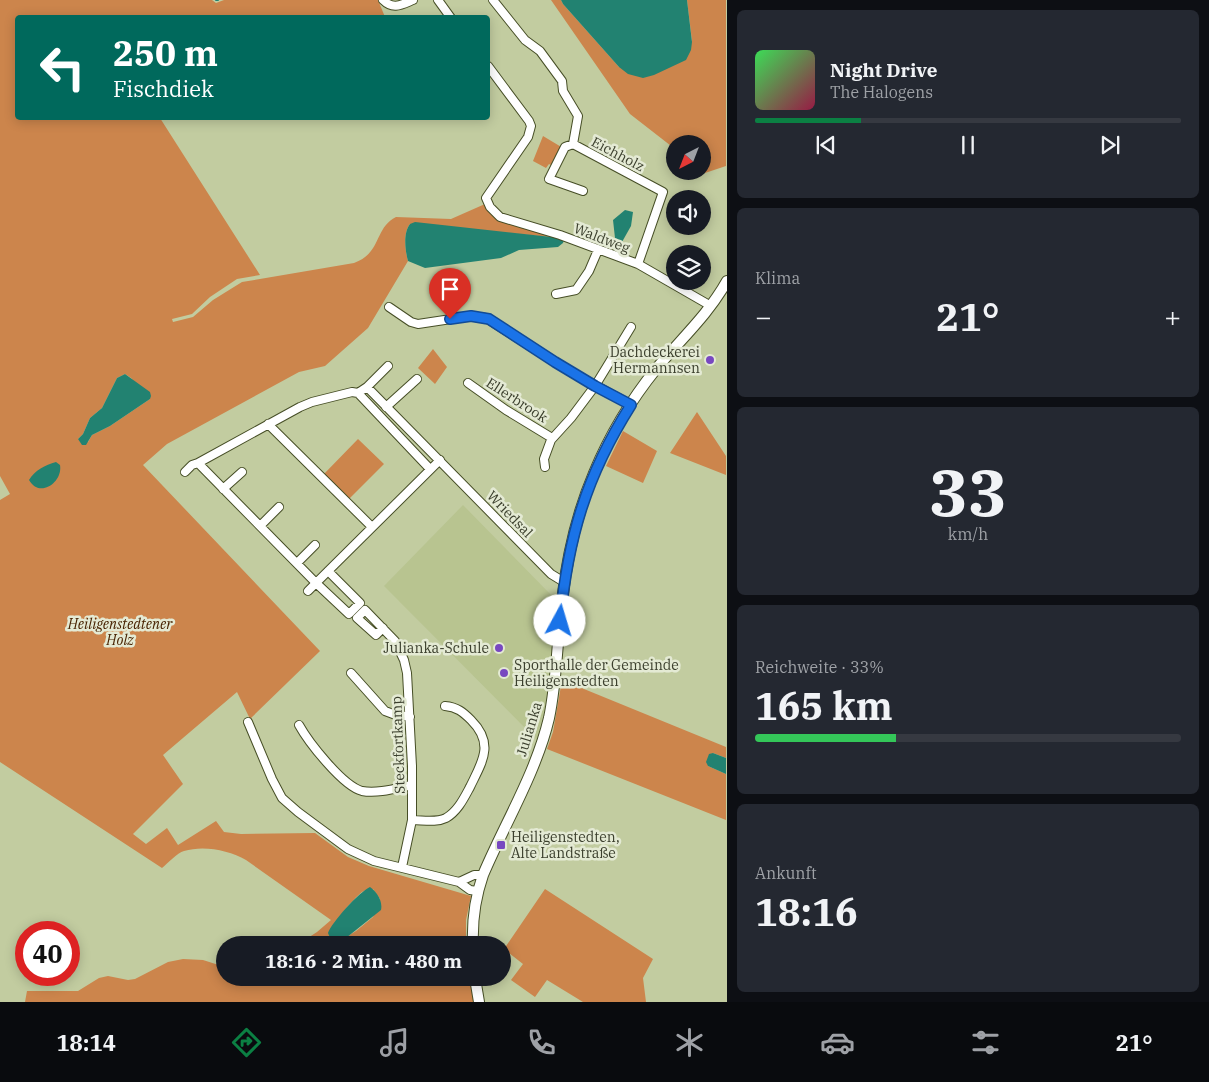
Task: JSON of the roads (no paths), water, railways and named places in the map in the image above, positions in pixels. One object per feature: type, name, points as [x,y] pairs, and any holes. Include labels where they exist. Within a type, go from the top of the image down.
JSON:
[{"type":"street","points":[[383,0],[392,6],[413,0]]},
{"type":"street","points":[[438,0],[449,15]]},
{"type":"street","name":"Eichholz","points":[[493,0],[526,40],[540,51],[562,81],[563,91],[578,116],[573,144]]},
{"type":"street","name":"Waldweg","points":[[490,69],[529,120],[531,126],[528,137],[486,198],[490,207],[500,217],[560,235],[638,264],[711,306]]},
{"type":"street","name":"Eichholz","points":[[573,144],[565,148],[549,179],[583,191]]},
{"type":"street","name":"Eichholz","points":[[573,144],[663,192],[638,264]]},
{"type":"street","points":[[556,294],[576,290],[589,271],[598,250]]},
{"type":"street","name":"Julianka","points":[[473,936],[477,892],[527,779],[545,732],[553,696],[567,562],[576,525],[593,474],[631,405],[656,370],[711,306],[726,281]]},
{"type":"street","points":[[389,307],[410,322],[418,324],[471,316],[486,318],[595,386],[631,405]]},
{"type":"street","name":"Ellerbrook","points":[[545,466],[546,454],[552,438],[571,418],[595,386],[631,326]]},
{"type":"street","points":[[358,393],[367,387],[388,366]]},
{"type":"street","points":[[386,407],[417,379]]},
{"type":"street","name":"Ellerbrook","points":[[468,383],[506,410],[552,438]]},
{"type":"street","name":"Wriedsal","points":[[367,387],[551,574],[564,582]]},
{"type":"street","points":[[185,472],[192,465],[308,403],[352,392],[358,393],[430,469]]},
{"type":"street","points":[[268,424],[372,527]]},
{"type":"street","points":[[308,591],[440,460]]},
{"type":"street","points":[[198,463],[348,614],[360,603],[328,571]]},
{"type":"street","points":[[223,489],[242,472]]},
{"type":"street","points":[[260,526],[279,508]]},
{"type":"street","points":[[297,563],[315,545]]},
{"type":"street","name":"Steckfortkamp","points":[[383,628],[395,641],[405,666],[410,717],[412,820],[402,867]]},
{"type":"street","points":[[351,673],[385,711],[410,717]]},
{"type":"street","points":[[412,820],[434,821],[446,818],[456,810],[483,760],[485,748],[483,737],[478,727],[454,706],[445,706]]},
{"type":"street","points":[[248,722],[282,798],[298,812],[348,849],[374,861],[459,882],[470,890],[477,892]]},
{"type":"street","points":[[299,725],[305,736],[323,758],[345,781],[356,788],[372,791],[412,785]]},
{"type":"street","points":[[459,882],[474,875],[483,875]]},
{"type":"street","points":[[477,986],[480,1002]]},
{"type":"water","points":[[561,0],[687,0],[692,42],[691,50],[686,60],[654,75],[643,78],[628,74],[619,67]]},
{"type":"water","points":[[625,210],[633,212],[631,226],[622,242],[615,238],[613,220]]},
{"type":"water","points":[[415,222],[561,238],[564,240],[558,247],[519,250],[501,258],[425,268],[408,261],[407,257],[406,232],[410,224]]},
{"type":"water","points":[[125,374],[150,392],[150,399],[110,426],[92,435],[86,445],[82,445],[78,439],[83,434],[90,418],[102,408],[117,378]]},
{"type":"water","points":[[56,462],[60,465],[60,471],[54,482],[44,488],[34,486],[29,480],[34,473],[44,466]]},
{"type":"water","points":[[713,753],[726,758],[726,774],[708,766],[706,762],[709,754]]},
{"type":"water","points":[[370,887],[375,891],[381,903],[381,910],[348,936],[329,936],[328,933],[340,915]]},
{"type":"place","name":"Dachdeckerei Hermannsen","points":[[710,360]]},
{"type":"place","name":"Julianka-Schule","points":[[499,648]]},
{"type":"place","name":"Sporthalle der Gemeinde Heiligenstedten","points":[[504,673]]},
{"type":"place","name":"Heiligenstedten, Alte Landstraße","points":[[501,845]]},
{"type":"park label","name":"Heiligenstedtener Holz","points":[[120,632]]}]
